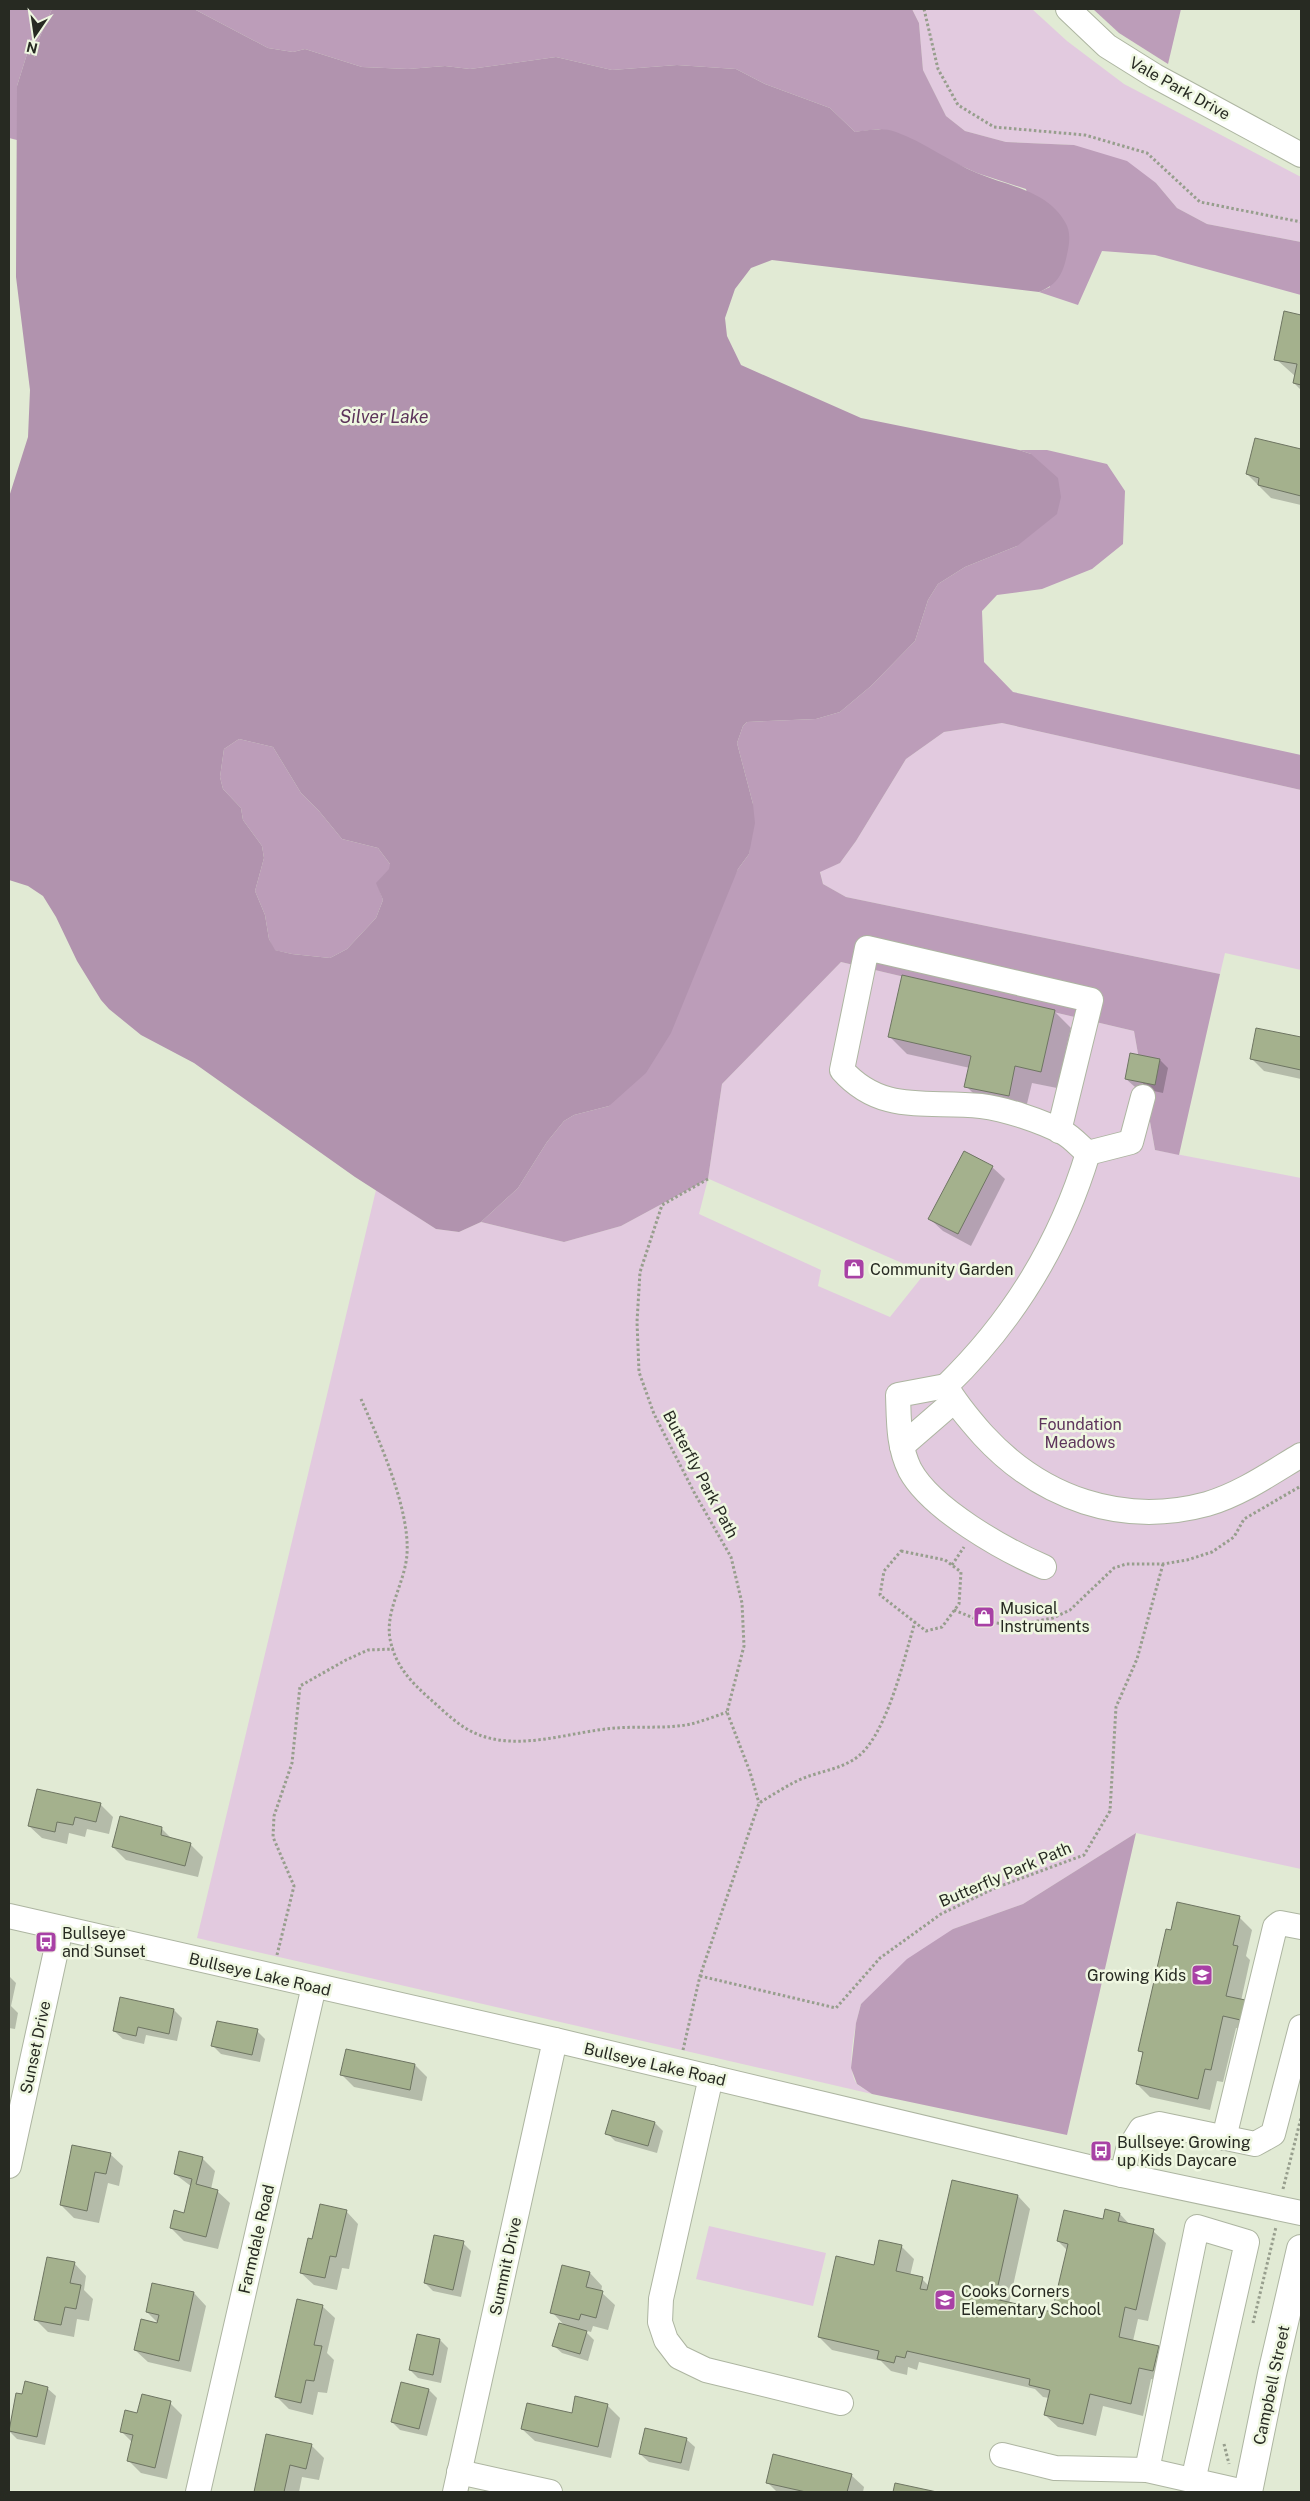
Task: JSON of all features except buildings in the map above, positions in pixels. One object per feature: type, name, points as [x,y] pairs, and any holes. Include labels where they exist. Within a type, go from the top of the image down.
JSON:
[{"type":"main road","name":"Campbell Street","points":[[1239,2491],[1272,2374],[1301,2249]]},
{"type":"street","name":"Vale Park Drive","points":[[1068,9],[1107,46],[1155,76],[1301,154]]},
{"type":"street","points":[[1059,1131],[1091,1000],[867,948],[842,1070],[854,1085],[882,1099],[914,1104],[982,1106],[1036,1121],[1065,1134],[1088,1153]]},
{"type":"street","points":[[1088,1153],[1131,1142],[1143,1097]]},
{"type":"street","points":[[902,1446],[950,1394],[1021,1298],[1042,1261],[1078,1184],[1088,1153]]},
{"type":"street","points":[[950,1394],[898,1395],[902,1446],[910,1470],[923,1486],[951,1512],[994,1542],[1044,1567]]},
{"type":"street","points":[[950,1394],[997,1450],[1022,1472],[1052,1489],[1083,1503],[1114,1509],[1177,1510],[1206,1504],[1234,1495],[1301,1454]]},
{"type":"street","name":"Bullseye Lake Road","points":[[9,1916],[555,2040],[1122,2175],[1290,2211]]},
{"type":"street","points":[[1227,2138],[1275,1927],[1280,1923],[1301,1927]]},
{"type":"street","name":"Sunset Drive","points":[[9,2166],[61,1928]]},
{"type":"street","name":"Farmdale Road","points":[[198,2492],[314,1986]]},
{"type":"street","points":[[1122,2175],[1128,2150],[1140,2129],[1159,2124],[1255,2144],[1273,2134],[1301,2027]]},
{"type":"street","name":"Summit Drive","points":[[457,2482],[555,2040]]},
{"type":"street","points":[[712,2077],[661,2299],[660,2322],[666,2340],[679,2357],[706,2370],[841,2403]]},
{"type":"street","points":[[1147,2470],[1197,2227],[1247,2242],[1193,2480]]},
{"type":"street","points":[[1002,2455],[1055,2468],[1147,2470],[1239,2491]]},
{"type":"street","points":[[457,2482],[550,2492]]},
{"type":"path","points":[[924,9],[938,70],[958,104],[994,127],[1085,135],[1138,150],[1147,153],[1200,202],[1301,222]]},
{"type":"path","name":"Butterfly Park Path","points":[[708,1179],[662,1205],[640,1272],[637,1322],[638,1364],[654,1414],[694,1494],[731,1557],[742,1603],[744,1646],[727,1712]]},
{"type":"path","points":[[361,1399],[385,1458],[405,1524],[407,1555],[392,1610],[390,1638],[398,1663],[408,1679],[455,1721],[477,1734],[500,1740],[526,1740],[616,1728],[691,1724],[727,1712],[750,1772],[759,1803],[700,1976],[678,2069]]},
{"type":"path","points":[[954,1610],[981,1621],[1004,1624],[1027,1623],[1053,1618],[1070,1610],[1114,1568],[1126,1564],[1163,1564],[1187,1560],[1212,1552],[1234,1537],[1244,1519],[1301,1486]]},
{"type":"path","points":[[901,1551],[945,1560],[961,1572],[958,1604],[954,1610],[942,1627],[926,1631],[880,1595],[884,1571],[901,1551]]},
{"type":"path","name":"Butterfly Park Path","points":[[700,1976],[836,2008],[880,1958],[941,1914],[995,1888],[1084,1855],[1110,1811],[1116,1707],[1137,1659],[1163,1564]]},
{"type":"path","points":[[759,1803],[797,1781],[831,1771],[855,1760],[870,1746],[895,1689],[915,1622]]},
{"type":"path","points":[[272,1976],[294,1886],[273,1837],[274,1816],[292,1764],[300,1686],[368,1650],[394,1649]]},
{"type":"path","points":[[1251,2330],[1290,2211],[1301,2117]]},
{"type":"path","points":[[1225,2437],[1224,2447],[1239,2491]]},
{"type":"green space","points":[[912,9],[1032,9],[1067,41],[1124,84],[1301,177],[1301,242],[1207,224],[1177,208],[1156,183],[1074,145],[1006,142],[965,131],[946,116],[923,70],[919,23]]},
{"type":"green space","points":[[1002,723],[1301,790],[1301,970],[1225,953],[1220,974],[846,897],[823,884],[820,871],[840,863],[856,841],[906,759],[944,732]]},
{"type":"green space","name":"Foundation Meadows","points":[[841,962],[1134,1031],[1155,1150],[1301,1178],[1301,1869],[1136,1833],[1023,1904],[953,1929],[861,2004],[852,2046],[852,2069],[858,2085],[872,2094],[197,1938],[376,1190],[436,1229],[459,1232],[481,1222],[564,1242],[621,1226],[708,1179],[722,1084]],"holes":[[[709,1179],[925,1273],[890,1317],[818,1286],[821,1270],[699,1214]]]},
{"type":"green space","points":[[709,2226],[826,2253],[813,2306],[696,2279]]},
{"type":"shaded area","points":[[9,9],[52,9],[39,39],[27,54],[17,86],[17,140],[9,138]]},
{"type":"shaded area","points":[[194,9],[912,9],[919,23],[923,70],[946,116],[965,131],[1006,142],[1074,145],[1127,161],[1156,183],[1177,208],[1207,224],[1301,242],[1301,295],[1155,255],[1102,251],[1078,305],[1039,292],[1050,287],[1026,189],[977,173],[879,129],[855,132],[830,108],[765,84],[736,69],[677,65],[612,70],[556,57],[470,69],[445,66],[408,69],[362,67],[305,49],[293,52],[268,48]]},
{"type":"shaded area","points":[[1093,9],[1181,9],[1168,64],[1119,33]]},
{"type":"shaded area","points":[[1019,450],[1047,450],[1107,464],[1125,491],[1123,544],[1092,569],[1042,589],[997,595],[982,611],[984,662],[1013,692],[1301,755],[1301,790],[1002,723],[944,732],[906,759],[856,841],[840,863],[820,872],[823,884],[846,897],[1220,974],[1179,1155],[1155,1150],[1134,1031],[841,962],[722,1084],[708,1179],[621,1226],[564,1242],[481,1222],[518,1188],[547,1142],[564,1121],[574,1115],[609,1106],[738,869],[749,854],[753,804],[737,743],[743,726],[747,722],[816,719],[840,712],[871,686],[915,641],[928,600],[938,584],[965,567],[1017,546],[1031,454]]},
{"type":"shaded area","points":[[239,739],[273,747],[301,793],[342,839],[378,848],[390,864],[390,869],[377,883],[383,900],[376,918],[347,949],[330,958],[274,950],[269,939],[265,915],[255,891],[264,858],[262,846],[243,820],[241,808],[223,789],[220,777],[224,749]]},
{"type":"shaded area","points":[[1136,1833],[1067,2135],[872,2094],[857,2084],[851,2068],[856,2023],[861,2004],[907,1959],[953,1929],[1023,1904]]},
{"type":"water","name":"Silver Lake","points":[[52,9],[194,9],[268,48],[293,52],[305,49],[362,67],[408,69],[445,66],[470,69],[556,57],[612,70],[677,65],[736,69],[765,84],[830,108],[855,132],[881,129],[891,130],[917,141],[989,178],[1026,190],[1048,203],[1057,211],[1067,226],[1069,244],[1062,270],[1054,283],[1039,292],[772,260],[751,268],[735,289],[725,318],[727,336],[741,365],[861,418],[1031,454],[1058,478],[1061,497],[1057,514],[1017,546],[965,567],[938,584],[928,600],[915,641],[871,686],[840,712],[816,719],[747,722],[743,726],[737,743],[753,804],[755,823],[749,854],[738,869],[671,1033],[646,1073],[609,1106],[574,1115],[564,1121],[547,1142],[518,1188],[481,1222],[459,1232],[436,1229],[355,1177],[194,1063],[141,1035],[109,1009],[101,1000],[77,961],[56,917],[43,896],[28,886],[9,880],[9,497],[28,437],[30,390],[16,277],[17,86],[27,54],[39,39]],"holes":[[[239,739],[273,747],[301,793],[342,839],[378,848],[390,864],[389,869],[376,883],[383,900],[376,918],[347,949],[330,958],[292,954],[275,950],[269,939],[265,915],[255,891],[264,858],[262,846],[243,820],[241,808],[223,789],[220,777],[224,749]]]},
{"type":"place","name":"Community Garden","points":[[854,1269]]},
{"type":"place","name":"Musical Instruments","points":[[984,1617]]},
{"type":"place","name":"Bullseye and Sunset","points":[[46,1942]]},
{"type":"place","name":"Growing Kids","points":[[1202,1975]]},
{"type":"place","name":"Bullseye: Growing up Kids Daycare","points":[[1101,2151]]},
{"type":"place","name":"Cooks Corners Elementary School","points":[[945,2300]]}]
